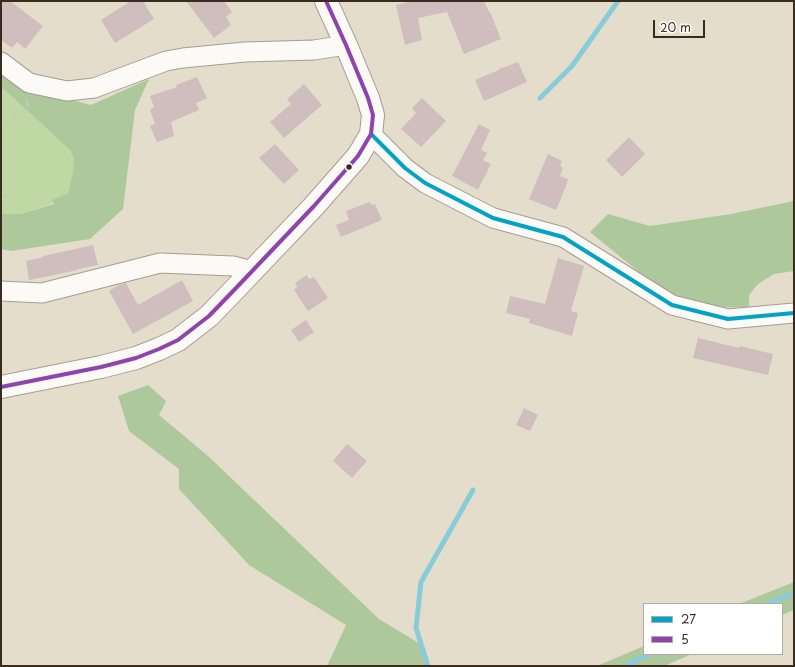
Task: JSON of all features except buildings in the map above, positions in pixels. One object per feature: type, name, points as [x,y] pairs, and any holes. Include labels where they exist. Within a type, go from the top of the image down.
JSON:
[{"type":"street","points":[[1,387],[101,368],[136,358],[178,340],[209,316],[314,206],[358,156],[371,134],[372,115],[368,98],[326,1]]},
{"type":"street","points":[[1,62],[29,83],[67,91],[94,88],[166,61],[183,58],[245,52],[314,50],[346,45]]},
{"type":"street","points":[[371,134],[406,168],[425,183],[487,215],[563,236],[672,305],[728,319],[794,313]]},
{"type":"street","points":[[1,291],[42,293],[160,263],[233,266],[252,271]]},
{"type":"path","points":[[1,132],[19,116]]},
{"type":"path","points":[[1,190],[13,204]]},
{"type":"green space","points":[[1,72],[24,88],[91,105],[149,79],[135,110],[123,209],[90,239],[11,251],[1,249],[1,214],[21,214],[54,204],[52,200],[68,193],[74,160],[70,150],[1,87]]},
{"type":"green space","points":[[1,87],[70,150],[74,160],[68,193],[53,201],[54,203],[21,214],[1,214]]},
{"type":"green space","points":[[794,201],[794,271],[774,274],[758,284],[749,295],[749,308],[723,307],[703,304],[685,299],[672,293],[650,281],[590,232],[608,214],[650,226],[731,214]]},
{"type":"green space","points":[[148,385],[166,401],[159,415],[208,456],[379,619],[422,645],[428,666],[327,666],[346,625],[249,565],[179,489],[179,469],[129,431],[118,396]]},
{"type":"green space","points":[[794,582],[794,610],[783,615],[783,603],[742,603]]},
{"type":"green space","points":[[643,646],[643,655],[690,655],[664,666],[597,666]]},
{"type":"waterway","points":[[540,98],[572,66],[618,1]]},
{"type":"waterway","points":[[428,666],[416,628],[421,582],[473,490]]},
{"type":"waterway","points":[[769,603],[794,593]]},
{"type":"waterway","points":[[625,666],[647,655]]},
{"type":"transit line","name":"5","points":[[1,387],[101,367],[136,358],[178,340],[209,316],[314,206],[358,156],[371,134],[373,115],[368,98],[326,1]]},
{"type":"transit line","name":"27","points":[[371,134],[405,168],[425,183],[493,218],[563,237],[672,305],[728,319],[794,313]]}]
